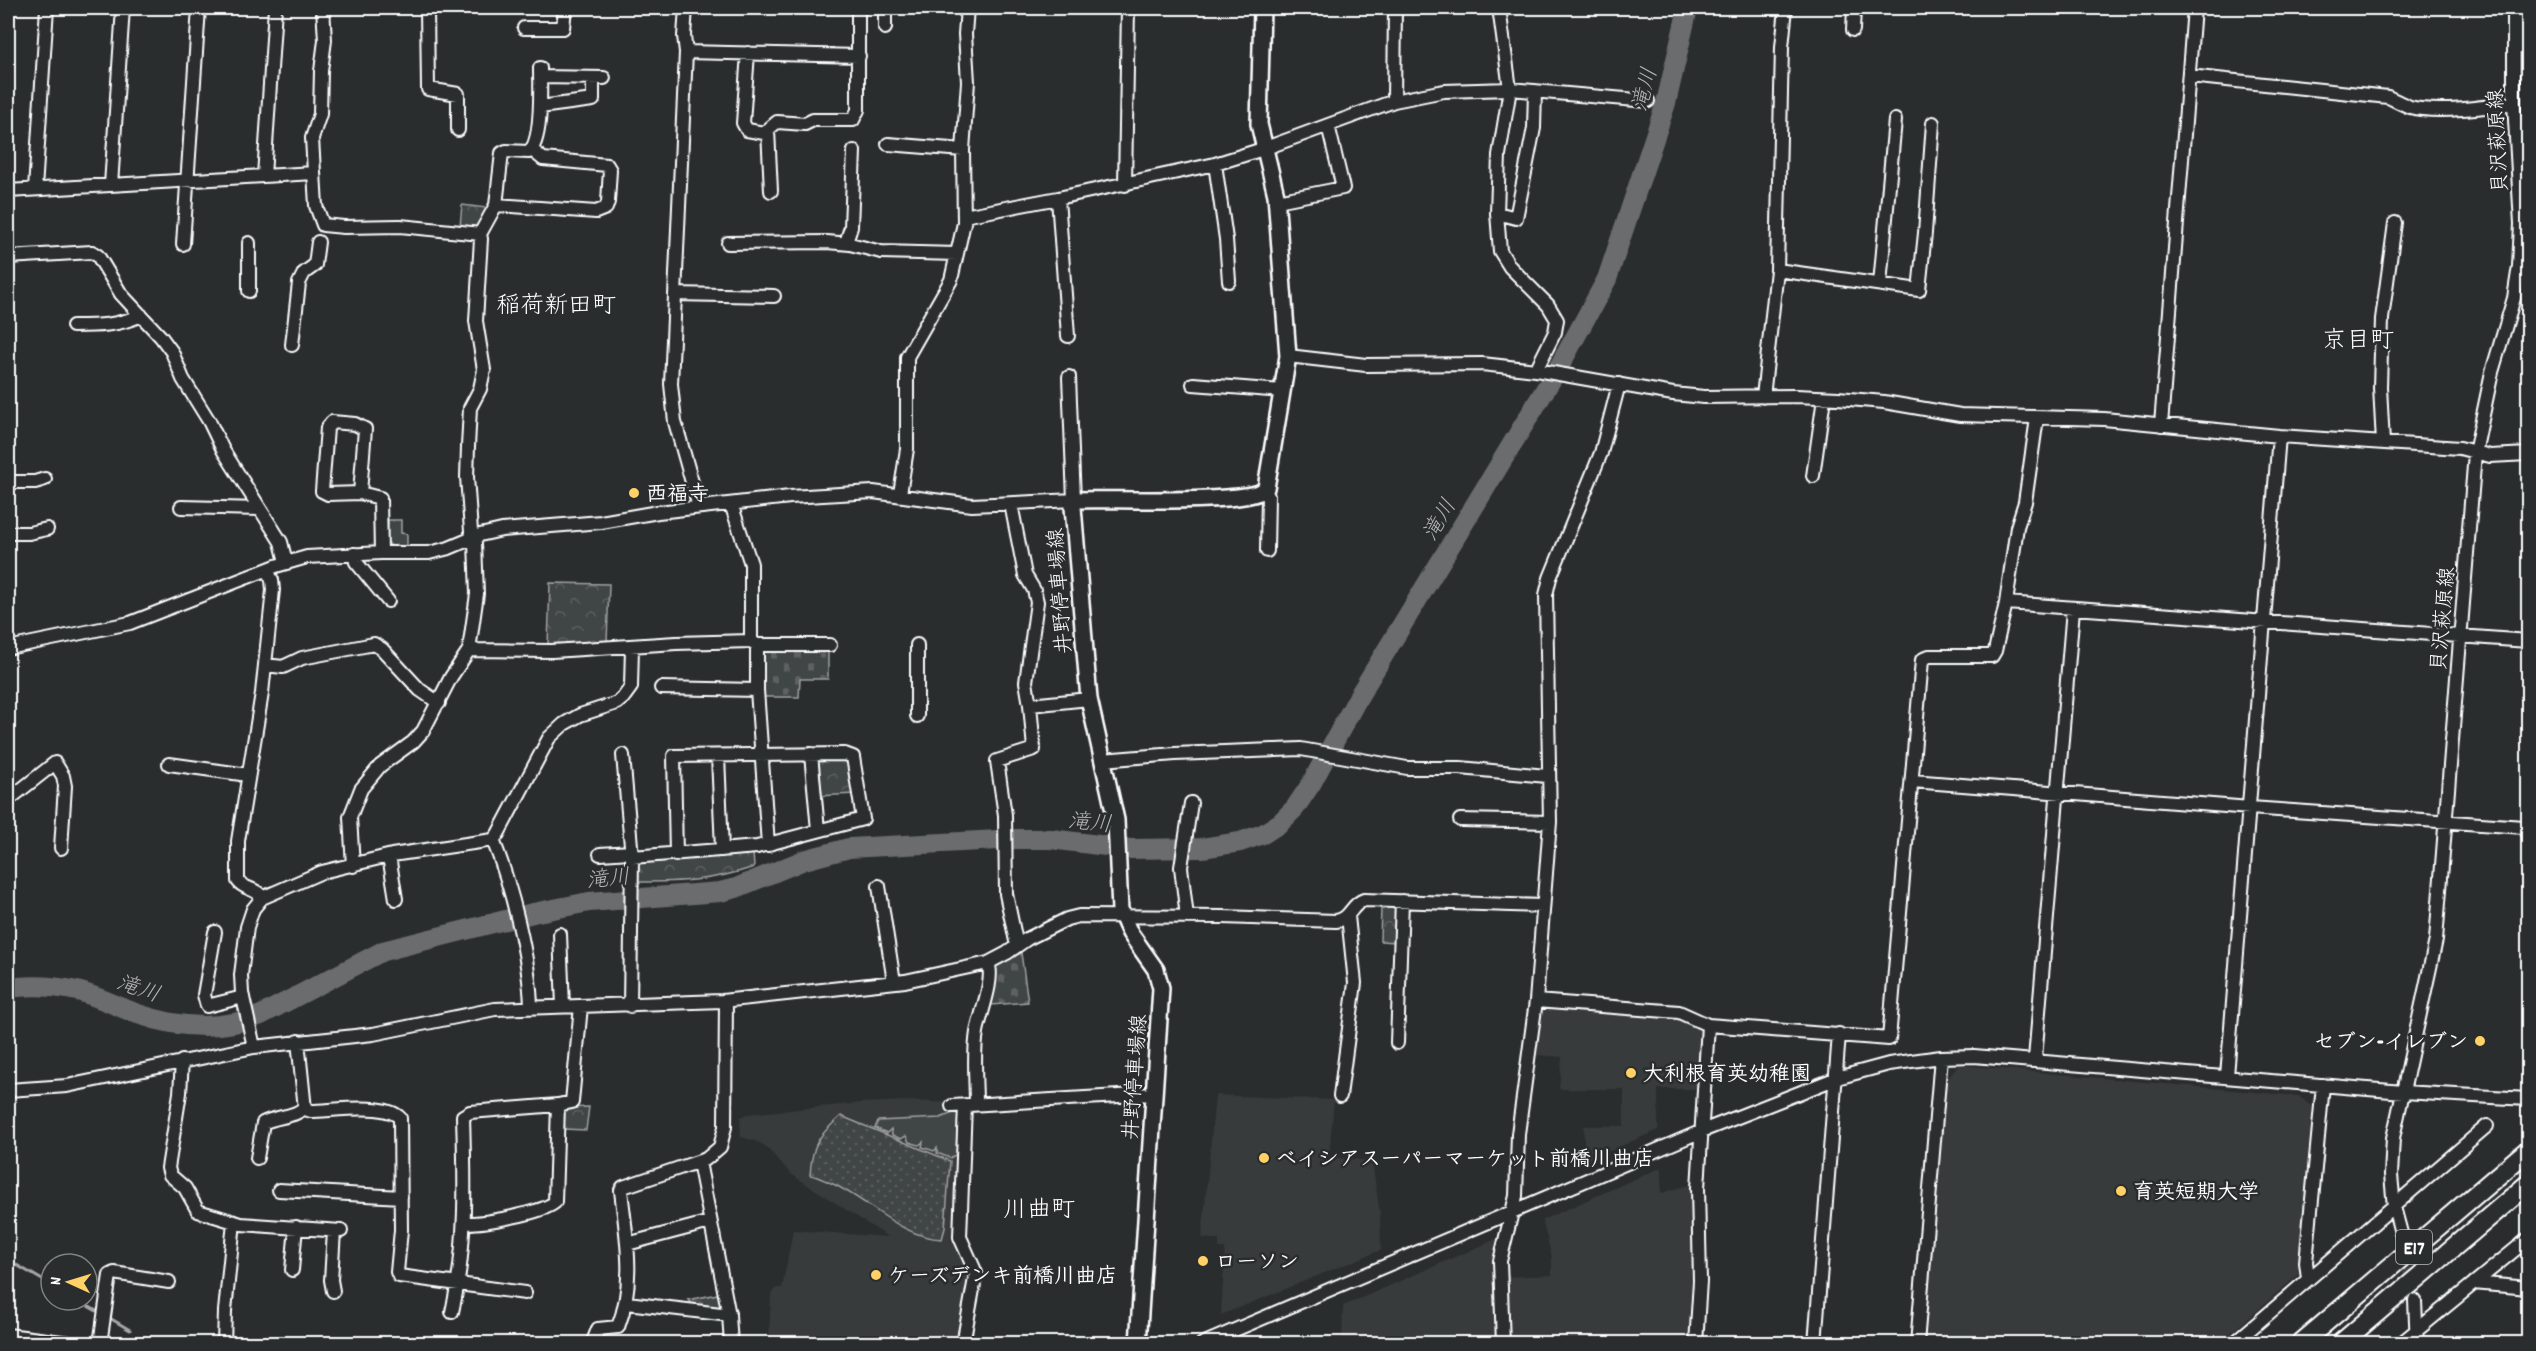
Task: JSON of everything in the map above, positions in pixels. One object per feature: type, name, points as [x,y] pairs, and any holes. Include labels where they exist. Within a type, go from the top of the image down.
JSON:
[{"type":"highway","name":"E17","points":[[2300,1344],[2529,1149]]},
{"type":"highway","name":"E17","points":[[2340,1344],[2529,1184]]},
{"type":"main road","points":[[1262,8],[1258,118],[1263,149],[1271,169],[1277,201],[1288,356],[1264,491]]},
{"type":"main road","name":"井野停車場線","points":[[1138,1344],[1161,982],[1156,970],[1121,917],[1117,833],[1089,699],[1074,500],[1160,501],[1256,494],[1264,491]]},
{"type":"street","points":[[36,189],[47,8]]},
{"type":"street","points":[[111,185],[123,8]]},
{"type":"street","points":[[183,244],[199,8]]},
{"type":"street","points":[[264,176],[275,8]]},
{"type":"street","points":[[323,8],[325,40],[321,71],[320,114],[312,138],[316,210],[323,225],[400,226],[480,234]]},
{"type":"street","points":[[428,8],[428,89],[458,94],[458,130]]},
{"type":"street","points":[[524,28],[563,28],[565,8]]},
{"type":"street","points":[[686,8],[671,384],[675,422],[699,507]]},
{"type":"street","points":[[748,53],[744,126],[750,131],[764,133],[777,122],[804,124],[817,120],[849,121],[856,118],[858,110],[858,8]]},
{"type":"street","points":[[885,8],[885,28]]},
{"type":"street","points":[[900,494],[907,449],[907,357],[951,280],[964,216],[963,150],[968,82],[964,34],[967,8]]},
{"type":"street","points":[[1125,185],[1128,8]]},
{"type":"street","points":[[1394,101],[1395,8]]},
{"type":"street","points":[[1501,8],[1510,89],[1501,141],[1497,213],[1500,251],[1506,261],[1541,296],[1557,320],[1555,332],[1539,370]]},
{"type":"street","points":[[1763,397],[1778,270],[1782,47],[1786,8]]},
{"type":"street","points":[[1853,30],[1854,8]]},
{"type":"street","points":[[2162,425],[2194,8]]},
{"type":"street","name":"貝沢萩原線","points":[[2401,1233],[2394,1207],[2391,1175],[2393,1138],[2436,940],[2475,453],[2492,372],[2514,298],[2519,266],[2523,160],[2514,103],[2514,8]]},
{"type":"street","points":[[686,52],[859,56]]},
{"type":"street","points":[[532,150],[540,107],[540,73],[599,78],[593,100],[540,107]]},
{"type":"street","points":[[2189,76],[2388,97],[2410,107],[2422,108],[2478,108],[2514,103]]},
{"type":"street","points":[[964,216],[1125,185],[1215,164],[1394,101],[1444,91],[1510,89],[1647,101]]},
{"type":"street","points":[[1497,213],[1515,218],[1534,128],[1535,91]]},
{"type":"street","points":[[1880,284],[1895,120]]},
{"type":"street","points":[[1778,270],[1919,290],[1933,123]]},
{"type":"street","points":[[1277,201],[1343,188],[1328,125]]},
{"type":"street","points":[[768,130],[771,191]]},
{"type":"street","points":[[888,144],[963,150]]},
{"type":"street","points":[[353,866],[350,817],[361,789],[386,760],[418,737],[439,703],[451,677],[469,650],[477,594],[467,477],[470,404],[480,389],[484,370],[476,321],[480,234],[496,205],[502,153],[532,150]]},
{"type":"street","points":[[496,205],[596,212],[606,208],[610,170],[608,165],[543,159],[532,150]]},
{"type":"street","points":[[846,243],[851,227],[854,151]]},
{"type":"street","points":[[1215,164],[1226,239],[1229,281]]},
{"type":"street","points":[[8,191],[314,173]]},
{"type":"street","points":[[1058,198],[1068,336]]},
{"type":"street","points":[[2383,443],[2380,387],[2382,319],[2395,223]]},
{"type":"street","points":[[292,345],[299,283],[304,273],[315,265],[318,242]]},
{"type":"street","points":[[249,243],[249,291]]},
{"type":"street","points":[[728,243],[846,243],[881,252],[957,254]]},
{"type":"street","points":[[8,257],[95,253],[121,294],[172,352],[183,379],[281,542],[286,562]]},
{"type":"street","points":[[675,294],[774,296]]},
{"type":"street","points":[[73,326],[105,326],[128,321],[141,315]]},
{"type":"street","points":[[1288,356],[1366,365],[1482,364],[1539,370],[1673,394],[1884,402],[1960,415],[2104,419],[2279,436],[2460,448],[2490,456],[2529,454]]},
{"type":"street","points":[[8,648],[130,623],[286,562],[320,556],[429,553],[502,530],[601,522],[699,507],[790,497],[873,492],[955,503],[1011,504],[1074,500],[1069,377]]},
{"type":"street","points":[[1193,384],[1282,391]]},
{"type":"street","points":[[1503,1344],[1500,1260],[1516,1196],[1518,1134],[1536,1001],[1550,822],[1547,776],[1549,726],[1547,589],[1601,453],[1619,384]]},
{"type":"street","points":[[1813,476],[1824,398]]},
{"type":"street","points":[[1536,1001],[1679,1012],[1708,1025],[1889,1039],[1922,660],[1929,656],[1992,656],[1995,651],[2006,603],[2017,527],[2025,502],[2037,418]]},
{"type":"street","points":[[360,493],[365,429],[355,424],[332,422],[327,428],[322,491],[328,494],[360,493],[380,498],[381,553]]},
{"type":"street","points":[[2227,1076],[2279,436]]},
{"type":"street","points":[[8,482],[35,482],[45,479]]},
{"type":"street","points":[[1264,491],[1268,496],[1267,551]]},
{"type":"street","points":[[731,504],[751,564],[768,845]]},
{"type":"street","points":[[1011,504],[1025,575],[1034,590],[1037,602],[1026,682],[1034,749],[997,761],[1005,826],[1006,894],[1017,946]]},
{"type":"street","points":[[181,507],[260,509]]},
{"type":"street","points":[[8,533],[29,533],[47,529]]},
{"type":"street","points":[[354,554],[356,562],[388,601]]},
{"type":"street","points":[[262,898],[259,892],[239,884],[237,878],[238,841],[265,665],[273,584],[267,570]]},
{"type":"street","points":[[2006,603],[2529,641]]},
{"type":"street","points":[[2035,1059],[2073,609]]},
{"type":"street","points":[[469,650],[552,651],[676,643],[830,645]]},
{"type":"street","points":[[265,665],[283,667],[302,658],[374,644],[420,690],[439,703]]},
{"type":"street","points":[[917,645],[917,716]]},
{"type":"street","points":[[254,1047],[243,999],[241,975],[245,932],[253,909],[262,898],[322,872],[389,856],[493,840],[549,738],[564,724],[580,714],[616,703],[632,687],[632,647]]},
{"type":"street","points":[[661,688],[758,690]]},
{"type":"street","points":[[1030,705],[1089,699]]},
{"type":"street","points":[[1102,760],[1197,752],[1288,748],[1313,750],[1407,768],[1460,768],[1547,776]]},
{"type":"street","points":[[811,754],[818,830]]},
{"type":"street","points":[[600,854],[676,855],[768,845],[863,819],[853,757],[845,754],[674,756],[676,855]]},
{"type":"street","points":[[623,755],[631,854],[630,1006]]},
{"type":"street","points":[[718,756],[722,850]]},
{"type":"street","points":[[8,800],[55,763],[63,776],[65,786],[61,848]]},
{"type":"street","points":[[169,764],[248,775]]},
{"type":"street","points":[[1912,781],[2524,827],[2529,833]]},
{"type":"street","points":[[1187,917],[1181,865],[1191,803]]},
{"type":"street","points":[[1460,820],[1550,822]]},
{"type":"street","points":[[493,840],[519,934],[531,1007]]},
{"type":"street","points":[[389,856],[396,899]]},
{"type":"street","points":[[879,886],[894,982]]},
{"type":"street","points":[[8,1090],[67,1086],[254,1047],[372,1034],[483,1011],[531,1007],[630,1006],[726,1001],[894,982],[988,963],[1027,939],[1074,917],[1336,921],[1348,916],[1359,902],[1402,901],[1543,906]]},
{"type":"street","points":[[1397,1043],[1402,901]]},
{"type":"street","points":[[1340,1096],[1355,982],[1348,916]]},
{"type":"street","points":[[214,932],[204,995],[207,1006],[243,999]]},
{"type":"street","points":[[560,934],[563,1006]]},
{"type":"street","points":[[963,1344],[976,1273],[960,1237],[976,1036],[989,982],[988,963]]},
{"type":"street","points":[[592,1344],[598,1329],[618,1326],[627,1303],[630,1271],[621,1190],[623,1187],[699,1162],[715,1153],[723,1141],[726,1001]]},
{"type":"street","points":[[453,1312],[459,1284],[464,1223],[463,1116],[470,1112],[570,1104],[573,1100],[574,1061],[581,1006]]},
{"type":"street","points":[[1696,1344],[1700,1281],[1697,1204],[1708,1025]]},
{"type":"street","points":[[1815,1344],[1839,1034]]},
{"type":"street","points":[[298,1041],[304,1107]]},
{"type":"street","points":[[1917,1344],[1941,1057]]},
{"type":"street","points":[[1202,1344],[1702,1131],[1837,1078],[1889,1064],[1941,1057],[2035,1059],[2403,1092],[2529,1099]]},
{"type":"street","points":[[182,1061],[169,1171],[185,1188],[198,1211],[234,1222],[338,1231],[331,1280],[333,1291]]},
{"type":"street","points":[[2308,1278],[2306,1262],[2323,1085]]},
{"type":"street","points":[[952,1106],[1153,1094]]},
{"type":"street","points":[[464,1223],[483,1222],[516,1215],[549,1206],[555,1202],[558,1105]]},
{"type":"street","points":[[257,1158],[263,1123],[281,1115],[298,1113],[304,1107]]},
{"type":"street","points":[[304,1107],[311,1111],[357,1109],[389,1112],[398,1116],[401,1121],[398,1274],[401,1277],[525,1293]]},
{"type":"street","points":[[2233,1344],[2487,1126]]},
{"type":"street","points":[[699,1162],[729,1313],[731,1344]]},
{"type":"street","points":[[279,1190],[401,1197]]},
{"type":"street","points":[[224,1344],[234,1222]]},
{"type":"street","points":[[627,1244],[710,1222]]},
{"type":"street","points":[[292,1270],[296,1227]]},
{"type":"street","points":[[2400,1344],[2529,1239]]},
{"type":"street","points":[[100,1344],[110,1275],[114,1273],[169,1282]]},
{"type":"street","points":[[2474,1283],[2529,1288]]},
{"type":"street","points":[[2415,1301],[2417,1344]]},
{"type":"street","points":[[627,1303],[729,1313]]},
{"type":"street","points":[[8,1335],[71,1343]]},
{"type":"shaded area","name":"大利根育英幼稚園","points":[[1545,1005],[1678,1015],[1704,1026],[1700,1089],[1658,1089],[1658,1130],[1584,1162],[1584,1126],[1624,1126],[1624,1089],[1559,1089],[1562,1057],[1537,1055],[1540,1011]]},
{"type":"shaded area","name":"育英短期大学","points":[[1959,1065],[2299,1096],[2312,1107],[2298,1275],[2220,1343],[1923,1344],[1945,1082]]},
{"type":"shaded area","points":[[1215,1095],[1334,1100],[1329,1157],[1372,1161],[1380,1214],[1381,1250],[1221,1315],[1225,1248],[1219,1248],[1219,1240],[1202,1238]]},
{"type":"shaded area","points":[[906,1101],[959,1103],[956,1188],[951,1241],[955,1242],[969,1274],[957,1343],[818,1344],[819,1340],[769,1337],[771,1296],[776,1288],[782,1288],[793,1230],[888,1237],[791,1174],[765,1146],[741,1137],[740,1117],[747,1114],[861,1103]]},
{"type":"shaded area","points":[[1662,1167],[1661,1193],[1693,1184],[1695,1272],[1691,1343],[1508,1343],[1506,1277],[1552,1275],[1552,1257],[1542,1220]]},
{"type":"shaded area","points":[[1503,1236],[1499,1343],[1342,1344],[1343,1306]]},
{"type":"green space","points":[[462,205],[487,208],[479,225],[473,228],[460,226]]},
{"type":"green space","points":[[388,520],[401,520],[401,533],[407,534],[407,549],[392,547],[387,541]]},
{"type":"green space","points":[[550,583],[609,584],[607,643],[548,646]]},
{"type":"green space","points":[[828,650],[828,679],[800,679],[799,697],[761,697],[760,651]]},
{"type":"green space","points":[[846,757],[851,763],[855,794],[818,796],[816,759]]},
{"type":"green space","points":[[753,853],[754,867],[739,872],[696,880],[637,882],[637,870],[641,861]]},
{"type":"green space","points":[[1390,906],[1397,912],[1396,942],[1380,941],[1381,909]]},
{"type":"green space","points":[[1021,953],[1028,1002],[991,1005],[990,989],[996,968]]},
{"type":"green space","points":[[589,1107],[586,1130],[563,1129],[563,1112],[569,1108]]},
{"type":"green space","points":[[958,1112],[957,1154],[950,1158],[937,1153],[937,1148],[934,1151],[922,1147],[923,1142],[919,1145],[909,1142],[906,1136],[901,1139],[892,1135],[891,1129],[887,1133],[875,1128],[878,1121],[940,1118]]},
{"type":"green space","points":[[841,1116],[950,1161],[945,1228],[942,1239],[913,1232],[885,1217],[845,1190],[810,1175],[812,1156],[818,1141]]},
{"type":"green space","points":[[723,1293],[725,1305],[721,1309],[696,1306],[688,1300]]},
{"type":"waterway","name":"滝川","points":[[8,988],[42,986],[77,991],[153,1019],[184,1025],[231,1024],[261,1015],[383,951],[533,913],[589,902],[720,892],[736,888],[804,860],[849,848],[1017,839],[1051,839],[1130,849],[1202,848],[1240,842],[1263,834],[1280,823],[1295,808],[1311,784],[1360,694],[1559,367],[1607,279],[1666,103],[1688,8]]},
{"type":"waterway","points":[[8,1260],[39,1278]]},
{"type":"waterway","points":[[98,1312],[102,1314]]},
{"type":"waterway","points":[[108,1317],[130,1330]]},
{"type":"waterway","points":[[765,1339],[818,1342]]},
{"type":"tunnel","points":[[2401,1233],[2415,1301]]},
{"type":"place","name":"西福寺","points":[[634,493]]},
{"type":"place","name":"セブン-イレブン","points":[[2480,1041]]},
{"type":"place","name":"大利根育英幼稚園","points":[[1631,1073]]},
{"type":"place","name":"ベイシアスーパーマーケット前橋川曲店","points":[[1264,1158]]},
{"type":"place","name":"育英短期大学","points":[[2121,1191]]},
{"type":"place","name":"ローソン","points":[[1203,1261]]},
{"type":"place","name":"ケーズデンキ前橋川曲店","points":[[876,1275]]},
{"type":"district","name":"稲荷新田町","points":[[556,304]]},
{"type":"district","name":"京目町","points":[[2358,339]]},
{"type":"district","name":"川曲町","points":[[1039,1208]]}]
